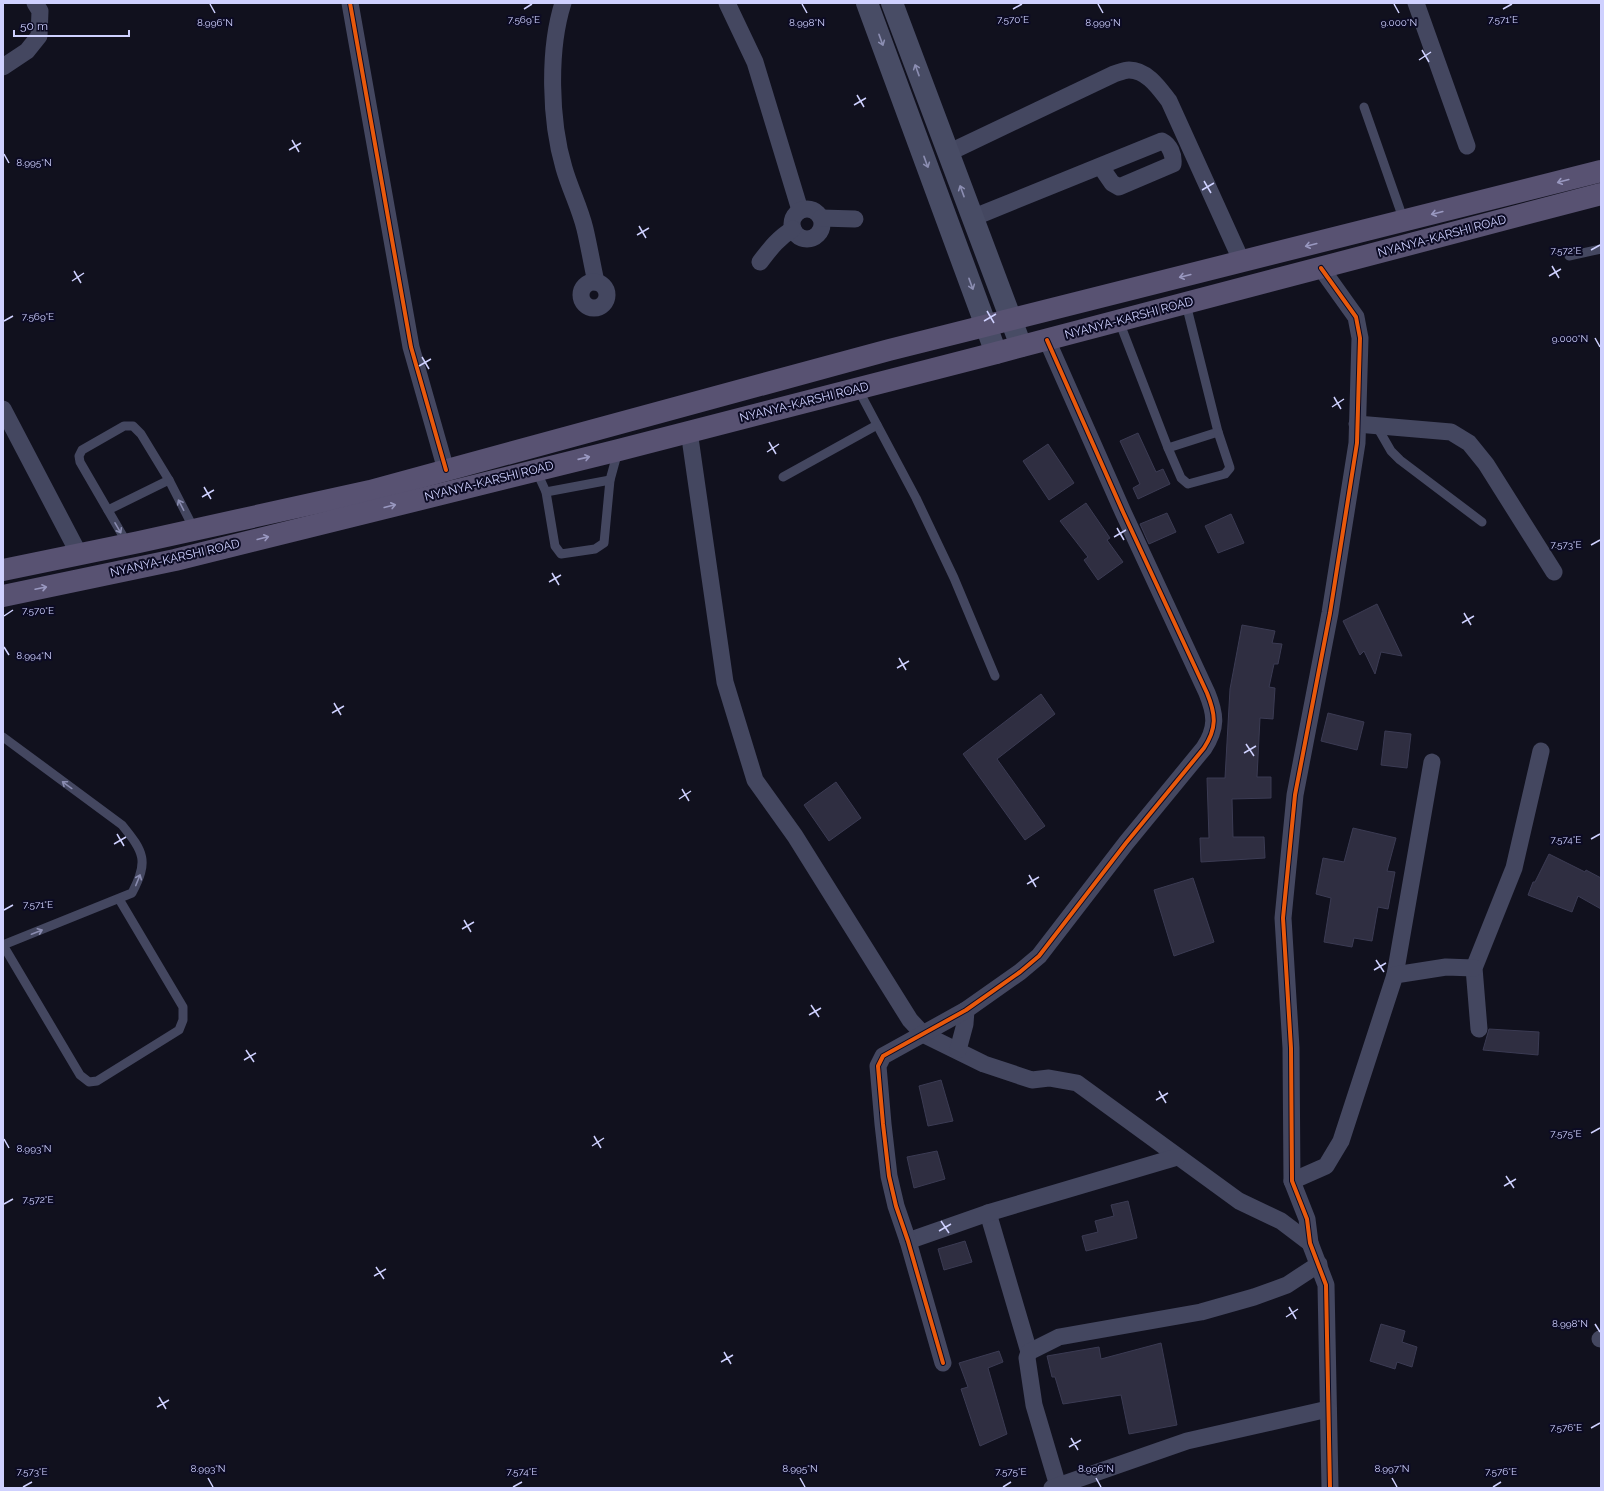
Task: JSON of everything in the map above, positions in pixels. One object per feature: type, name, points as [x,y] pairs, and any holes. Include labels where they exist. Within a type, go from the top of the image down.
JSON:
[{"type":"main road","name":"NYANYA-KARSHI ROAD","points":[[3,570],[128,545],[370,491],[889,350],[1601,171]]},
{"type":"main road","name":"NYANYA-KARSHI ROAD","points":[[3,596],[175,560],[545,467],[619,450],[1186,304],[1601,194]]},
{"type":"main road","points":[[545,467],[550,442]]},
{"type":"street","points":[[3,67],[27,51],[39,36],[40,11],[35,3]]},
{"type":"street","points":[[350,3],[411,347],[446,470]]},
{"type":"street","points":[[563,3],[558,19],[554,49],[553,109],[563,167],[585,227],[596,282]]},
{"type":"street","points":[[727,3],[755,62],[800,210]]},
{"type":"street","points":[[868,3],[996,353]]},
{"type":"street","points":[[892,3],[1021,346]]},
{"type":"street","points":[[1416,3],[1466,146]]},
{"type":"street","points":[[948,153],[1114,74],[1129,70],[1140,72],[1156,83],[1169,101],[1242,262]]},
{"type":"street","points":[[972,218],[1101,167]]},
{"type":"street","points":[[805,209],[815,211],[821,218],[822,228],[817,237],[812,239],[802,239],[798,237],[793,230],[793,218],[800,210],[805,209]]},
{"type":"street","points":[[821,218],[855,219]]},
{"type":"street","points":[[760,262],[782,236],[793,230]]},
{"type":"street","points":[[1321,268],[1356,317],[1360,338],[1357,443],[1330,613],[1295,795],[1283,918],[1291,1048],[1292,1181],[1307,1219],[1310,1243],[1326,1285],[1328,1313],[1327,1361],[1330,1488]]},
{"type":"street","points":[[943,1362],[908,1241],[896,1206],[889,1176],[878,1066],[883,1056],[966,1010],[1020,972],[1039,956],[1126,843],[1204,748],[1211,737],[1214,722],[1213,708],[1207,693],[1133,534],[1047,340]]},
{"type":"street","points":[[3,409],[79,554]]},
{"type":"street","points":[[1357,424],[1451,432],[1469,443],[1486,464],[1554,572]]},
{"type":"street","points":[[690,431],[725,682],[755,780],[795,836],[910,1020],[923,1034],[984,1064],[1032,1080],[1049,1078],[1077,1083],[1239,1201],[1282,1221],[1310,1243]]},
{"type":"street","points":[[1479,1029],[1474,968],[1514,868],[1541,751]]},
{"type":"street","points":[[1292,1181],[1326,1166],[1341,1141],[1395,975],[1432,762]]},
{"type":"street","points":[[1395,975],[1446,967],[1474,968]]},
{"type":"street","points":[[958,1050],[965,1024],[966,1010]]},
{"type":"street","points":[[908,1241],[988,1213],[1177,1157]]},
{"type":"street","points":[[988,1213],[1029,1352]]},
{"type":"street","points":[[1319,1264],[1287,1286],[1254,1297],[1201,1312],[1059,1337],[1029,1352],[1026,1358],[1034,1405],[1055,1487],[1187,1441],[1328,1409]]},
{"type":"lane","points":[[1364,107],[1404,221]]},
{"type":"lane","points":[[1569,256],[1601,250]]},
{"type":"lane","points":[[1119,321],[1168,448],[1181,478],[1188,484],[1225,474],[1230,468],[1218,432],[1186,304]]},
{"type":"lane","points":[[858,389],[916,498],[954,578],[995,676]]},
{"type":"lane","points":[[783,477],[877,425]]},
{"type":"lane","points":[[1376,425],[1391,451],[1400,460],[1482,522]]},
{"type":"lane","points":[[128,545],[80,462],[79,456],[82,450],[124,426],[133,426],[141,434],[168,480],[194,530]]},
{"type":"lane","points":[[1168,448],[1218,432]]},
{"type":"lane","points":[[545,467],[546,492],[555,546],[562,554],[595,549],[604,543],[610,480],[619,450]]},
{"type":"lane","points":[[108,510],[168,480]]},
{"type":"lane","points":[[546,492],[610,480]]},
{"type":"lane","points":[[3,737],[122,825],[137,844],[144,863],[140,879],[132,893],[3,945],[80,1075],[89,1082],[97,1081],[179,1030],[183,1020],[183,1007],[119,899]]},
{"type":"building","points":[[1138,433],[1156,472],[1163,469],[1170,484],[1138,499],[1133,488],[1140,484],[1120,441]]},
{"type":"building","points":[[1048,444],[1074,483],[1049,500],[1023,461]]},
{"type":"building","points":[[1086,503],[1110,538],[1107,540],[1123,562],[1098,580],[1084,560],[1088,557],[1060,521]]},
{"type":"building","points":[[1167,513],[1176,532],[1149,544],[1140,524]]},
{"type":"building","points":[[1231,514],[1244,543],[1218,553],[1205,526]]},
{"type":"building","points":[[1377,604],[1402,656],[1381,652],[1375,674],[1364,651],[1360,655],[1343,621]]},
{"type":"building","points":[[1242,625],[1275,631],[1272,643],[1282,644],[1278,664],[1274,664],[1269,687],[1275,688],[1273,719],[1260,718],[1257,777],[1271,777],[1271,798],[1232,799],[1233,837],[1264,837],[1265,858],[1201,862],[1200,838],[1209,838],[1207,778],[1225,778],[1230,689]]},
{"type":"building","points":[[1041,694],[1055,714],[997,759],[1045,826],[1025,840],[963,754]]},
{"type":"building","points":[[1328,713],[1364,722],[1357,750],[1321,741]]},
{"type":"building","points":[[1385,731],[1411,734],[1407,768],[1381,765]]},
{"type":"building","points":[[836,782],[861,818],[829,841],[804,805]]},
{"type":"building","points":[[1353,828],[1396,838],[1387,871],[1395,872],[1388,909],[1378,907],[1372,941],[1354,938],[1352,947],[1324,942],[1331,898],[1316,894],[1323,858],[1344,862]]},
{"type":"building","points":[[1549,854],[1585,872],[1586,870],[1601,878],[1601,909],[1578,896],[1572,912],[1528,895],[1533,882],[1535,882]]},
{"type":"building","points":[[1193,878],[1214,942],[1174,956],[1154,890]]},
{"type":"building","points":[[1489,1029],[1539,1032],[1538,1055],[1483,1050]]},
{"type":"building","points":[[941,1080],[953,1121],[928,1126],[919,1086]]},
{"type":"building","points":[[937,1151],[945,1179],[914,1188],[907,1157]]},
{"type":"building","points":[[1128,1201],[1137,1238],[1086,1251],[1082,1236],[1098,1232],[1095,1221],[1114,1216],[1111,1205]]},
{"type":"building","points":[[965,1241],[972,1262],[944,1270],[938,1249]]},
{"type":"building","points":[[1381,1324],[1405,1331],[1402,1342],[1417,1347],[1412,1367],[1397,1362],[1395,1369],[1370,1361]]},
{"type":"building","points":[[1161,1343],[1177,1425],[1129,1434],[1121,1395],[1063,1404],[1055,1377],[1052,1377],[1047,1356],[1099,1347],[1101,1359]]},
{"type":"building","points":[[999,1351],[1003,1362],[988,1368],[1007,1434],[980,1446],[961,1389],[968,1387],[959,1363]]},
{"type":"cycle path","points":[[350,3],[411,347],[446,470]]},
{"type":"cycle path","points":[[1321,268],[1356,317],[1360,338],[1357,443],[1330,613],[1295,795],[1283,918],[1291,1048],[1292,1181],[1307,1219],[1310,1243],[1326,1285],[1330,1488]]},
{"type":"cycle path","points":[[943,1363],[908,1241],[896,1206],[889,1176],[878,1066],[883,1056],[966,1010],[1020,972],[1039,956],[1126,843],[1204,748],[1211,734],[1214,721],[1212,708],[1207,693],[1123,512],[1047,340]]}]
